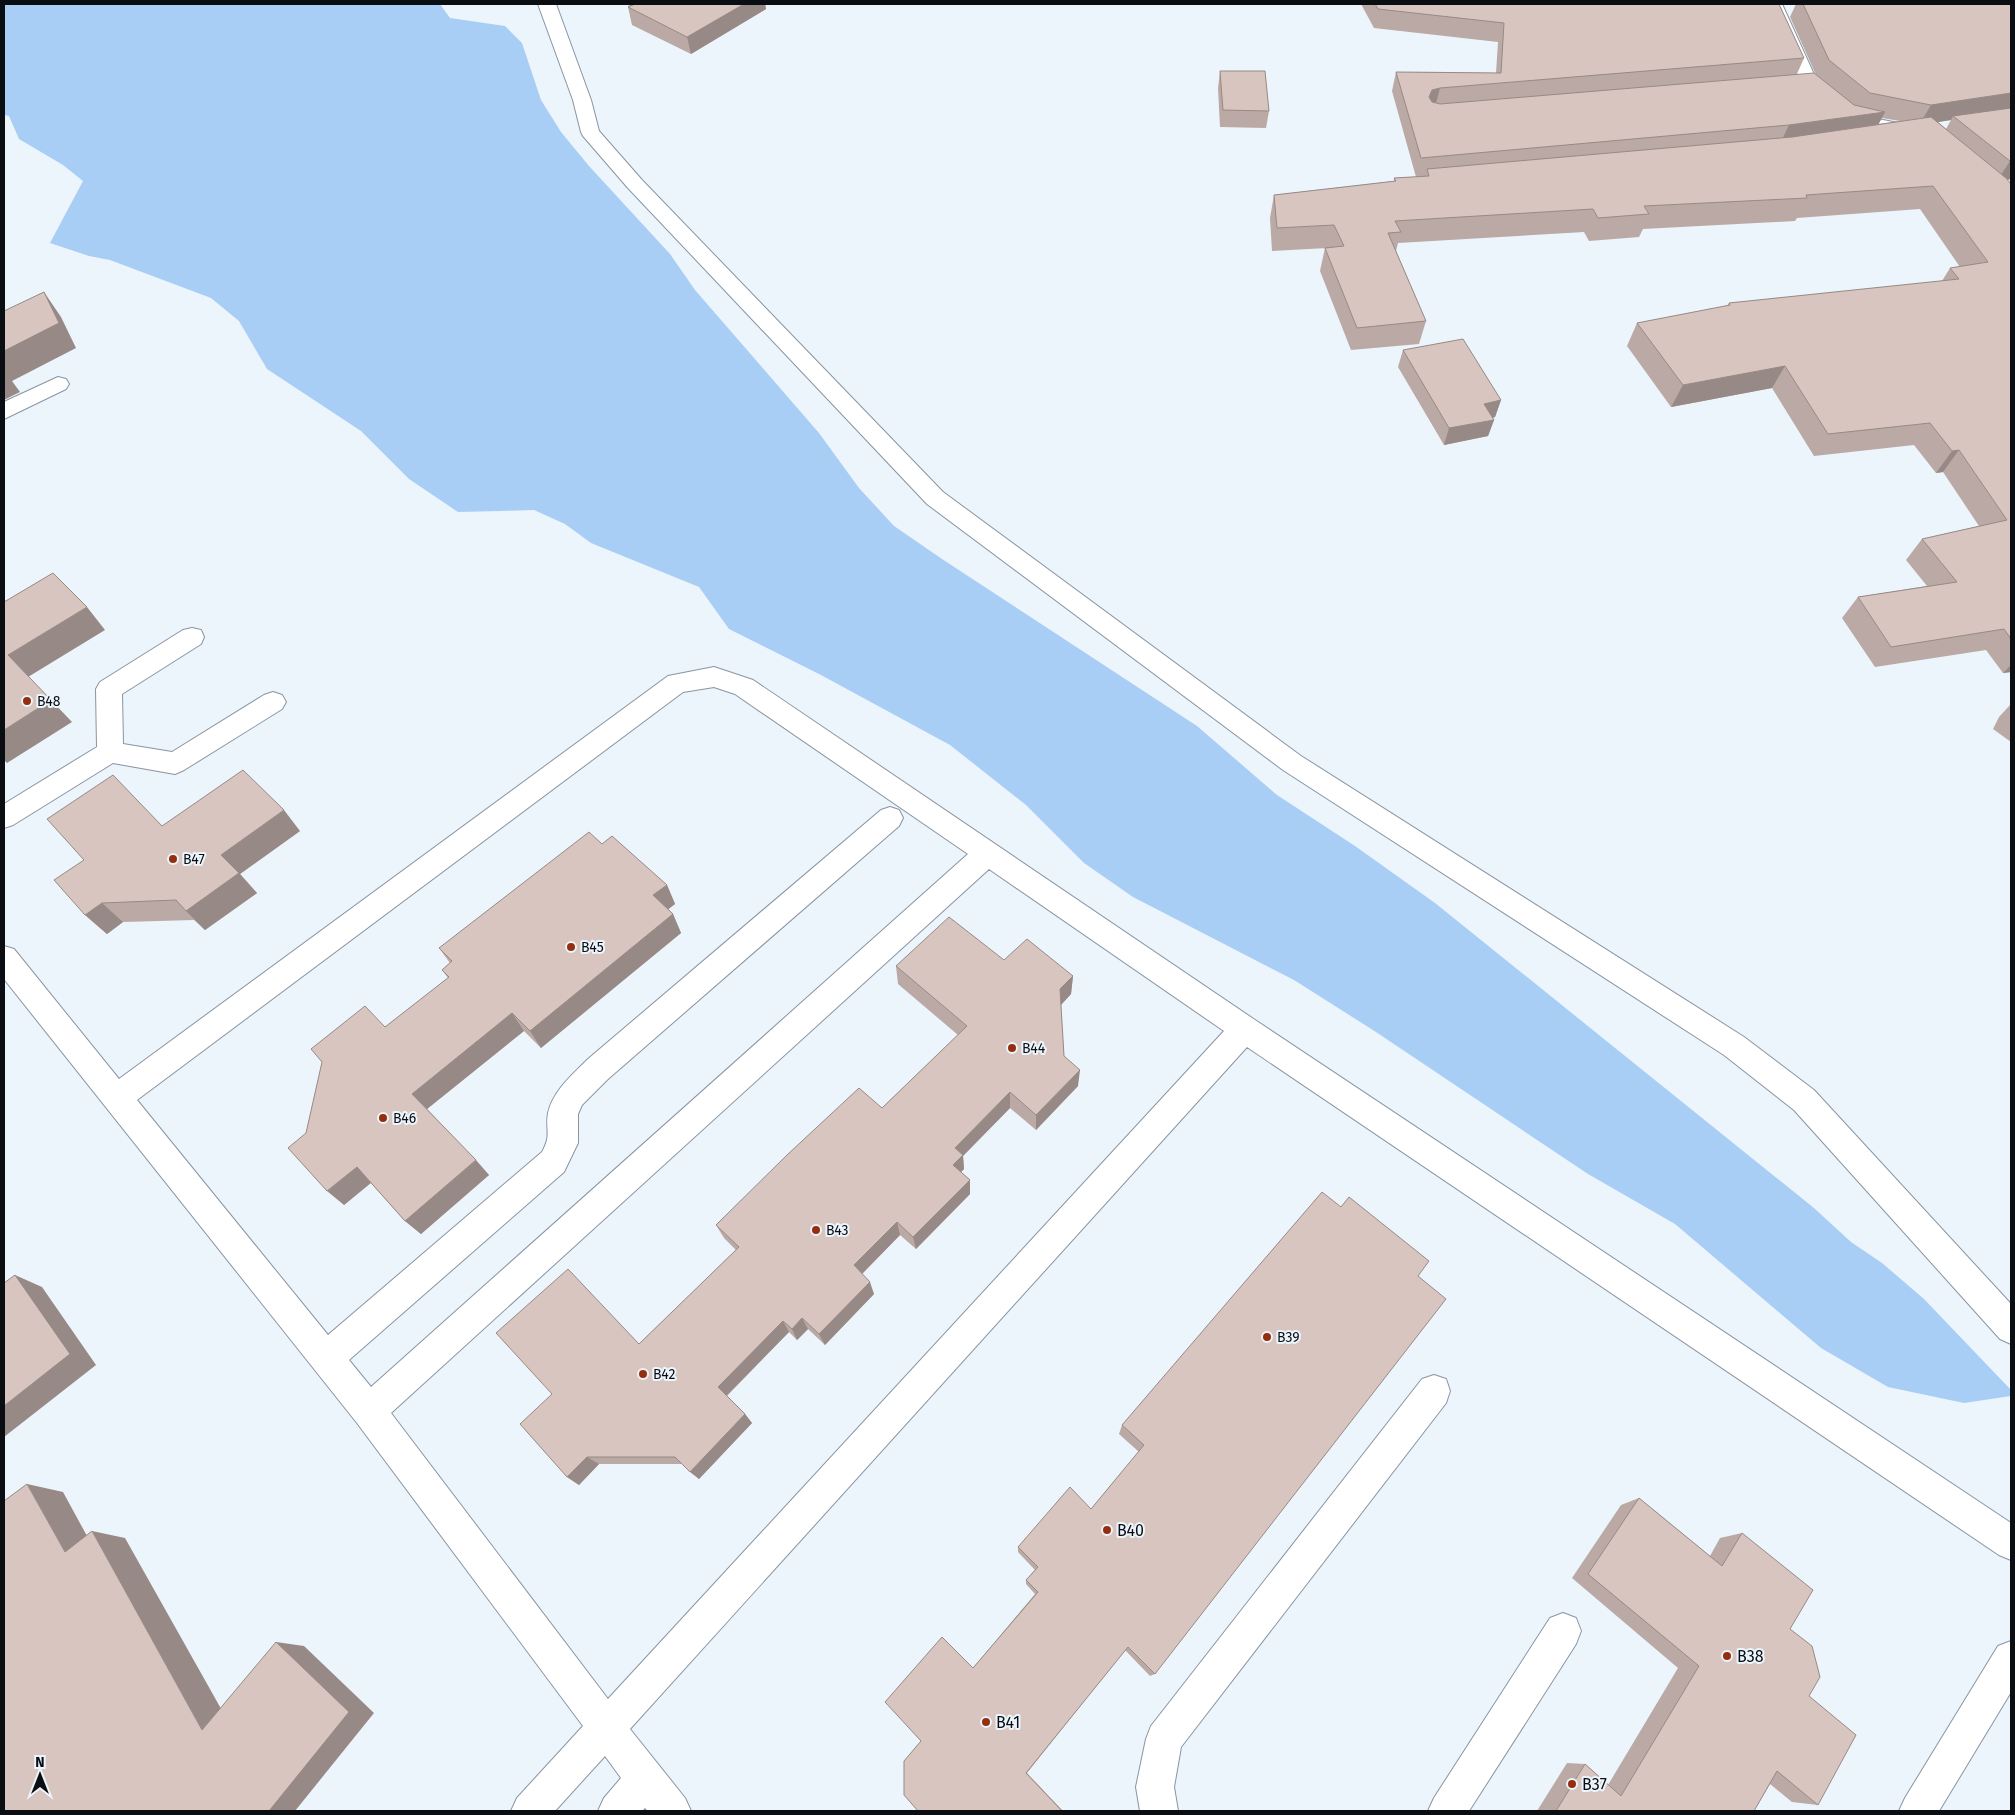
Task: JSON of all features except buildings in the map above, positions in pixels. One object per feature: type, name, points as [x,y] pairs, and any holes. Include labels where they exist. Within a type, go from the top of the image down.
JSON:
[{"type":"street","points":[[547,4],[582,100],[590,132],[634,184],[935,498],[1292,763],[1734,1046],[1804,1100],[2011,1328]]},
{"type":"street","points":[[1796,9],[1775,7],[1809,84],[1852,119],[1928,134],[1866,141]]},
{"type":"street","points":[[1790,85],[1809,84]]},
{"type":"street","points":[[4,411],[58,384]]},
{"type":"street","points":[[110,752],[109,689],[192,637]]},
{"type":"street","points":[[117,1098],[677,683],[714,676],[744,687],[1245,1029],[2011,1543]]},
{"type":"street","points":[[4,817],[110,752],[175,763],[272,702]]},
{"type":"street","points":[[327,1357],[553,1162],[563,1143],[563,1113],[569,1100],[572,1094],[598,1069],[890,818]]},
{"type":"street","points":[[369,1411],[988,853]]},
{"type":"street","points":[[4,958],[327,1357],[645,1779],[672,1811]]},
{"type":"street","points":[[530,1811],[1245,1029]]},
{"type":"street","points":[[1159,1811],[1155,1787],[1164,1739],[1434,1391]]},
{"type":"street","points":[[1447,1811],[1563,1631]]},
{"type":"street","points":[[1918,1811],[2011,1660]]},
{"type":"street","points":[[616,1811],[645,1779]]},
{"type":"shaded area","points":[[4,4],[440,4],[450,18],[505,26],[522,43],[541,100],[561,132],[589,166],[670,254],[695,290],[819,433],[859,488],[894,526],[1197,726],[1277,795],[1355,846],[1435,903],[1814,1208],[1851,1242],[1882,1263],[1924,1299],[2011,1390],[2011,1396],[1964,1403],[1888,1387],[1821,1348],[1675,1224],[1588,1174],[1376,1032],[1294,980],[1133,897],[1084,863],[1026,805],[950,745],[821,675],[729,629],[699,587],[591,543],[565,524],[534,510],[458,512],[409,479],[361,431],[267,369],[239,321],[211,298],[110,260],[89,256],[50,243],[83,181],[63,165],[19,139],[9,116],[4,115]]},
{"type":"place","name":"B48","points":[[27,701]]},
{"type":"place","name":"B47","points":[[173,859]]},
{"type":"place","name":"B45","points":[[571,947]]},
{"type":"place","name":"B44","points":[[1012,1048]]},
{"type":"place","name":"B46","points":[[383,1118]]},
{"type":"place","name":"B43","points":[[816,1230]]},
{"type":"place","name":"B39","points":[[1267,1337]]},
{"type":"place","name":"B42","points":[[643,1374]]},
{"type":"place","name":"B40","points":[[1107,1530]]},
{"type":"place","name":"B38","points":[[1727,1656]]},
{"type":"place","name":"B41","points":[[986,1722]]},
{"type":"place","name":"B37","points":[[1572,1784]]}]
